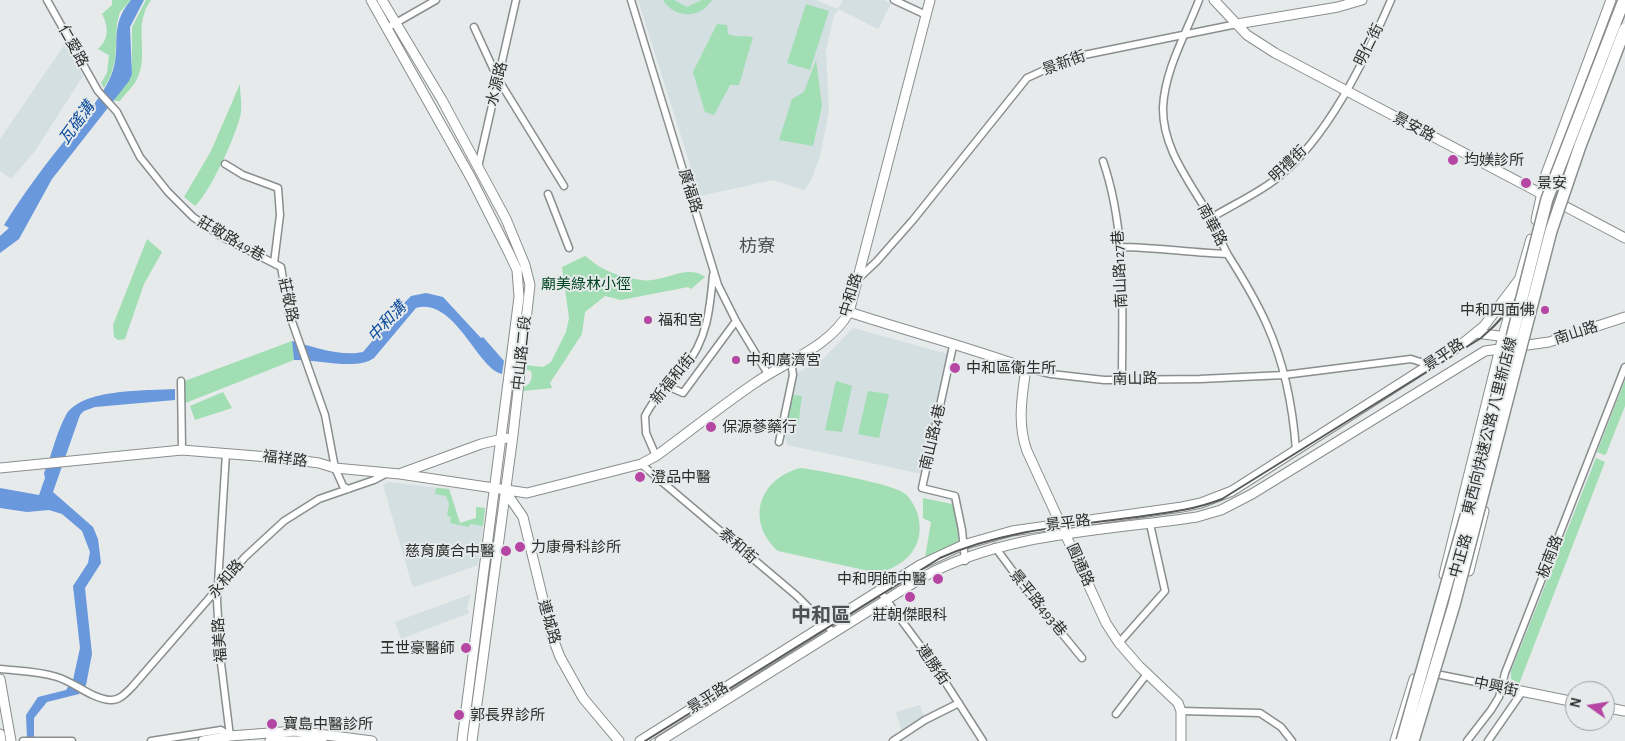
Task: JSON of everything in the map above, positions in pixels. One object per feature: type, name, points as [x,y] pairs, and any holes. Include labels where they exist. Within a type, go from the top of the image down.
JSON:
[{"type":"highway","points":[[1545,197],[1550,175],[1616,0]]},
{"type":"highway","name":"東西向快速公路 八里新店線","points":[[1402,741],[1472,495],[1545,197],[1624,0]]},
{"type":"highway","name":"東西向快速公路 八里新店線","points":[[1413,741],[1454,605],[1551,231],[1580,146],[1625,29]]},
{"type":"main road","name":"中山路二段","points":[[372,0],[442,100],[506,219],[525,265],[530,285],[513,435],[501,489],[462,741]]},
{"type":"main road","name":"中山路二段","points":[[382,0],[391,26],[471,178],[516,270],[519,297],[502,440],[501,489],[472,741]]},
{"type":"main road","name":"中和路","points":[[501,489],[531,493],[641,464],[656,456],[768,374],[831,335],[842,325],[848,312],[930,0]]},
{"type":"main road","name":"景安路","points":[[1214,0],[1247,35],[1275,53],[1625,238]]},
{"type":"main road","name":"景新街","points":[[1237,24],[1338,7],[1362,0]]},
{"type":"main road","points":[[1500,347],[1545,197],[1546,174],[1573,97],[1611,0]]},
{"type":"main road","points":[[1545,197],[1558,178],[1625,12]]},
{"type":"main road","points":[[1526,344],[1553,234],[1625,44]]},
{"type":"main road","points":[[1476,333],[1521,277]]},
{"type":"main road","name":"中正路","points":[[1514,299],[1516,343]]},
{"type":"main road","name":"中正路","points":[[1407,741],[1479,491],[1516,343],[1534,311]]},
{"type":"main road","name":"南山路","points":[[848,312],[953,346],[998,357],[1026,368]]},
{"type":"main road","name":"南山路","points":[[1526,344],[1549,342],[1625,317]]},
{"type":"main road","name":"景平路","points":[[640,741],[920,565],[963,545],[1012,531],[1201,504],[1242,486],[1417,374],[1476,333],[1503,336],[1516,343]]},
{"type":"main road","name":"景平路","points":[[660,741],[923,577],[995,547],[1197,517],[1237,503],[1468,359],[1485,350],[1516,343],[1526,344]]},
{"type":"main road","name":"中正路","points":[[1418,741],[1478,536],[1526,344]]},
{"type":"main road","name":"中正路","points":[[1395,741],[1444,575],[1500,347]]},
{"type":"main road","name":"圓通路","points":[[1026,368],[1021,404],[1022,438],[1060,524],[1106,623],[1119,643],[1178,703],[1181,711]]},
{"type":"main road","points":[[400,474],[481,444],[502,440],[513,435]]},
{"type":"main road","name":"福祥路","points":[[0,468],[182,450],[291,459],[319,463],[335,468],[400,474],[501,489]]},
{"type":"main road","name":"連城路","points":[[501,489],[518,506],[523,517],[552,636],[560,657],[583,698],[619,741]]},
{"type":"main road","points":[[0,679],[10,741]]},
{"type":"main road","name":"中興街","points":[[1501,687],[1565,700]]},
{"type":"main road","points":[[1181,711],[1182,741]]},
{"type":"main road","points":[[204,741],[230,736],[295,731],[372,741]]},
{"type":"main road","points":[[0,734],[1,741]]},
{"type":"main road","points":[[270,741],[322,741]]},
{"type":"street","name":"仁愛路","points":[[47,0],[98,92],[117,112]]},
{"type":"street","points":[[391,26],[436,0]]},
{"type":"street","name":"水源路","points":[[478,168],[516,0]]},
{"type":"street","name":"廣福路","points":[[631,0],[714,272],[736,320],[768,374]]},
{"type":"street","points":[[894,0],[926,16]]},
{"type":"street","name":"南華路","points":[[1199,0],[1186,33],[1179,42],[1163,106],[1164,128],[1168,143],[1211,218],[1227,254],[1240,273],[1267,325],[1284,375],[1296,450]]},
{"type":"street","name":"明仁街","points":[[1346,90],[1391,0]]},
{"type":"street","name":"景新街","points":[[856,280],[877,261],[913,220],[1027,78],[1066,60],[1084,55],[1237,24]]},
{"type":"street","points":[[474,28],[498,79],[564,186]]},
{"type":"street","name":"明禮街","points":[[1211,218],[1267,185],[1291,165],[1313,140],[1346,90]]},
{"type":"street","name":"莊敬路49巷","points":[[117,112],[140,157],[168,192],[193,217],[222,237],[274,263]]},
{"type":"street","name":"南山路127巷","points":[[1103,161],[1112,192],[1120,247],[1122,380]]},
{"type":"street","name":"莊敬路","points":[[226,164],[242,175],[278,188],[280,215],[274,263],[281,267],[289,313],[325,415],[335,468],[342,486],[348,489]]},
{"type":"street","points":[[548,194],[569,248]]},
{"type":"street","points":[[1120,247],[1156,247],[1188,253],[1227,254]]},
{"type":"street","name":"新福和街","points":[[656,456],[646,433],[645,416],[684,367],[702,338],[708,316],[714,272]]},
{"type":"street","points":[[667,386],[684,393],[736,320]]},
{"type":"street","name":"南山路4巷","points":[[953,346],[922,488],[955,496],[962,530],[964,560]]},
{"type":"street","name":"南山路","points":[[1026,368],[1076,377],[1122,380],[1284,375],[1411,359],[1430,365]]},
{"type":"street","points":[[1405,360],[1413,363],[1417,374]]},
{"type":"street","points":[[779,442],[793,375],[791,361]]},
{"type":"street","name":"板南路","points":[[1467,741],[1499,697],[1501,687],[1625,367]]},
{"type":"street","points":[[181,381],[182,450]]},
{"type":"street","name":"福美路","points":[[226,453],[217,588],[220,655],[230,736]]},
{"type":"street","name":"泰和街","points":[[641,464],[738,544],[833,632]]},
{"type":"street","name":"永和路","points":[[0,669],[43,673],[69,681],[101,699],[111,700],[120,698],[132,687],[254,548],[284,521],[319,499],[374,480],[386,473]]},
{"type":"street","points":[[1119,643],[1165,591],[1150,524]]},
{"type":"street","name":"景平路493巷","points":[[995,547],[1032,597],[1082,658]]},
{"type":"street","name":"連勝街","points":[[879,590],[933,663],[984,741]]},
{"type":"street","name":"中興街","points":[[1417,669],[1501,687]]},
{"type":"street","points":[[1116,714],[1148,674]]},
{"type":"street","points":[[1488,741],[1522,692]]},
{"type":"street","points":[[892,741],[925,720],[959,703]]},
{"type":"street","points":[[1181,711],[1260,713],[1281,727],[1292,741]]},
{"type":"street","points":[[151,741],[221,730],[230,736]]},
{"type":"street","points":[[23,741],[72,741]]},
{"type":"shaded area","points":[[638,0],[816,0],[838,9],[843,0],[884,0],[891,4],[878,29],[839,9],[834,15],[826,50],[829,110],[820,157],[811,180],[804,190],[773,180],[700,196]]},
{"type":"shaded area","points":[[65,44],[83,76],[35,151],[11,179],[0,171],[0,139]]},
{"type":"shaded area","points":[[853,328],[948,354],[922,474],[787,445],[785,436],[797,373],[823,359]]},
{"type":"shaded area","points":[[388,482],[449,489],[460,523],[476,518],[476,507],[485,508],[478,565],[415,587],[412,585],[383,485]]},
{"type":"shaded area","points":[[471,594],[467,608],[469,613],[401,639],[395,622]]},
{"type":"shaded area","points":[[920,705],[924,718],[901,730],[896,712]]},
{"type":"green space","points":[[112,0],[131,0],[120,12],[117,23],[115,60],[111,75],[104,88],[101,83],[107,73],[109,55],[98,49],[102,45],[107,33],[102,14],[112,5]]},
{"type":"green space","points":[[146,0],[151,0],[145,10],[143,20],[141,69],[131,88],[120,101],[115,101],[132,74],[132,27]]},
{"type":"green space","points":[[663,0],[674,0],[687,7],[702,0],[712,0],[701,11],[688,14],[674,11]]},
{"type":"green space","points":[[806,4],[829,11],[810,70],[787,63]]},
{"type":"green space","points":[[717,24],[727,25],[728,34],[753,37],[739,85],[730,85],[714,115],[705,112],[693,72]]},
{"type":"green space","points":[[816,60],[822,106],[813,146],[779,140],[792,99],[804,92]]},
{"type":"green space","points":[[240,84],[241,112],[235,133],[208,189],[195,206],[184,197],[211,151]]},
{"type":"green space","points":[[147,239],[162,252],[144,284],[125,339],[118,340],[114,337],[113,325]]},
{"type":"green space","name":"廟美綠林小徑","points":[[585,256],[608,271],[636,279],[658,279],[690,272],[698,273],[705,277],[691,289],[688,287],[621,300],[605,296],[585,312],[582,334],[550,383],[552,388],[524,391],[524,387],[530,382],[532,376],[531,371],[525,369],[525,365],[543,367],[551,362],[566,332],[569,318],[562,267]]},
{"type":"green space","points":[[292,341],[294,360],[183,404],[182,382]]},
{"type":"green space","points":[[1625,380],[1625,406],[1604,455],[1597,452]]},
{"type":"green space","points":[[836,381],[852,386],[842,432],[825,430]]},
{"type":"green space","points":[[868,391],[889,394],[879,438],[858,434]]},
{"type":"green space","points":[[223,392],[232,408],[195,420],[190,406]]},
{"type":"green space","points":[[792,395],[802,396],[798,426],[787,425]]},
{"type":"green space","points":[[1596,458],[1605,462],[1519,684],[1511,679],[1511,671]]},
{"type":"green space","points":[[800,468],[838,474],[897,489],[904,493],[915,507],[919,523],[917,543],[912,552],[898,565],[878,573],[778,551],[768,539],[762,527],[761,502],[766,491],[775,481],[786,473]]},
{"type":"green space","points":[[436,488],[449,489],[460,523],[476,518],[476,507],[485,508],[483,526],[470,524],[469,527],[450,523],[451,517],[447,516],[449,504],[446,496],[435,494]]},
{"type":"green space","points":[[923,498],[952,504],[960,527],[958,543],[925,558],[931,522],[923,518]]},
{"type":"water","points":[[131,0],[144,0],[130,27],[132,74],[129,81],[52,179],[19,239],[0,253],[0,236],[9,228],[4,225],[39,173],[89,111],[111,76],[116,56],[119,20]]},
{"type":"water","points":[[426,293],[443,297],[481,338],[483,337],[504,361],[502,374],[493,370],[454,323],[443,313],[430,308],[416,308],[374,358],[366,362],[336,364],[294,360],[292,341],[337,352],[363,352],[411,296]]},
{"type":"water","points":[[175,389],[175,400],[95,407],[84,411],[80,415],[53,492],[93,527],[98,539],[101,563],[85,588],[92,654],[86,685],[79,694],[47,702],[34,718],[34,738],[27,739],[26,715],[38,697],[66,690],[73,680],[80,648],[73,586],[88,563],[90,552],[82,531],[62,514],[49,510],[27,512],[0,508],[0,488],[39,495],[45,478],[44,473],[59,429],[66,415],[74,406],[100,395]]},
{"type":"railway","points":[[645,741],[940,558],[988,541],[1012,535],[1180,511],[1222,499],[1481,338],[1500,320],[1513,303],[1531,269],[1556,188],[1625,10]]},
{"type":"place","name":"均媄診所","points":[[1453,160]]},
{"type":"place","name":"景安","points":[[1526,183]]},
{"type":"place","name":"中和四面佛","points":[[1545,310]]},
{"type":"place","name":"福和宮","points":[[648,320]]},
{"type":"place","name":"中和廣濟宮","points":[[736,360]]},
{"type":"place","name":"中和區衛生所","points":[[955,368]]},
{"type":"place","name":"保源蔘藥行","points":[[711,427]]},
{"type":"place","name":"澄品中醫","points":[[640,477]]},
{"type":"place","name":"力康骨科診所","points":[[520,547]]},
{"type":"place","name":"慈育廣合中醫","points":[[506,551]]},
{"type":"place","name":"中和明師中醫","points":[[938,579]]},
{"type":"place","name":"莊朝傑眼科","points":[[910,597]]},
{"type":"place","name":"王世豪醫師","points":[[466,648]]},
{"type":"place","name":"郭長界診所","points":[[459,715]]},
{"type":"place","name":"寶島中醫診所","points":[[272,724]]},
{"type":"district","name":"枋寮","points":[[757,247]]},
{"type":"district","name":"中和區","points":[[821,616]]},
{"type":"water label","name":"瓦磘溝","points":[[77,123]]},
{"type":"water label","name":"中和溝","points":[[387,322]]}]
